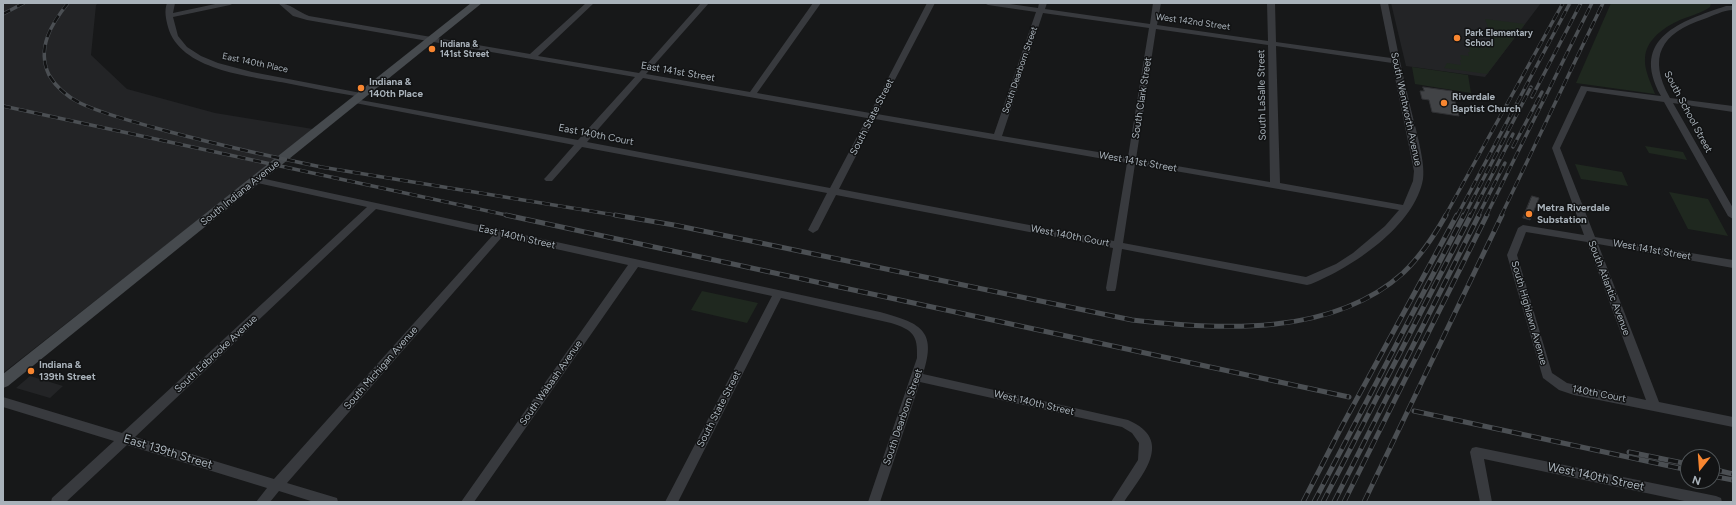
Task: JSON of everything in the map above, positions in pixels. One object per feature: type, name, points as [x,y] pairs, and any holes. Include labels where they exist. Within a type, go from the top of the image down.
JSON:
[{"type":"main road","name":"South Indiana Avenue","points":[[3,382],[477,3]]},
{"type":"street","points":[[171,3],[169,16],[230,3]]},
{"type":"street","name":"East 141st Street","points":[[282,3],[296,14],[307,18],[872,116]]},
{"type":"street","points":[[532,57],[590,3]]},
{"type":"street","points":[[549,179],[705,3]]},
{"type":"street","points":[[752,96],[817,3]]},
{"type":"street","name":"South State Street","points":[[813,230],[931,3]]},
{"type":"street","name":"West 142nd Street","points":[[988,3],[1042,7],[1153,27],[1396,61]]},
{"type":"street","name":"South Clark Street","points":[[1111,288],[1157,3]]},
{"type":"street","name":"South LaSalle Street","points":[[1271,3],[1275,186]]},
{"type":"street","name":"South Wentworth Avenue","points":[[1307,281],[1336,269],[1366,248],[1396,222],[1418,182],[1419,172],[1384,3]]},
{"type":"street","name":"South Dearborn Street","points":[[997,138],[1042,7]]},
{"type":"street","name":"South School Street","points":[[1730,8],[1681,25],[1660,43],[1654,56],[1654,66],[1655,76],[1667,99],[1733,216]]},
{"type":"street","name":"East 140th Place","points":[[169,16],[170,28],[174,37],[190,53],[203,60],[241,72],[358,98]]},
{"type":"street","name":"South Atlantic Avenue","points":[[1654,405],[1556,148],[1584,88],[1667,99]]},
{"type":"street","name":"East 140th Court","points":[[358,98],[409,111],[833,191]]},
{"type":"street","points":[[1667,99],[1733,109]]},
{"type":"street","name":"West 141st Street","points":[[872,116],[1405,208]]},
{"type":"street","name":"East 140th Street","points":[[256,180],[778,294]]},
{"type":"street","name":"West 140th Court","points":[[833,191],[1307,281]]},
{"type":"street","name":"South Edbrooke Avenue","points":[[58,502],[374,206]]},
{"type":"street","name":"West 141st Street","points":[[1524,228],[1733,264]]},
{"type":"street","name":"South Highlawn Avenue","points":[[1524,228],[1512,254],[1547,375]]},
{"type":"street","name":"South Michigan Avenue","points":[[262,502],[500,233]]},
{"type":"street","name":"South Wabash Avenue","points":[[466,502],[635,263]]},
{"type":"street","name":"South State Street","points":[[671,502],[778,294]]},
{"type":"street","name":"South Dearborn Street","points":[[778,294],[896,320],[918,332],[924,343],[923,358],[874,502]]},
{"type":"street","name":"140th Court","points":[[1547,375],[1563,387],[1654,405]]},
{"type":"street","name":"West 140th Street","points":[[917,376],[1124,423],[1137,429],[1147,448],[1144,462],[1117,502]]},
{"type":"street","name":"East 139th Street","points":[[3,402],[332,502]]},
{"type":"street","points":[[1654,405],[1733,422]]},
{"type":"street","name":"West 140th Street","points":[[1486,502],[1476,452],[1688,499],[1716,502]]},
{"type":"shaded area","points":[[3,3],[99,3],[96,5],[91,55],[127,89],[215,113],[319,130],[257,174],[3,373]]},
{"type":"shaded area","name":"Park Elementary School","points":[[1391,3],[1541,3],[1485,77],[1406,66]]},
{"type":"shaded area","points":[[1611,3],[1711,3],[1710,7],[1705,10],[1674,23],[1660,32],[1654,37],[1646,50],[1645,63],[1655,94],[1576,83]]},
{"type":"shaded area","points":[[1485,19],[1525,24],[1487,74],[1444,68],[1447,63],[1461,65],[1460,60],[1462,60],[1460,55],[1469,56],[1468,52],[1470,52],[1468,46],[1484,48],[1492,38]]},
{"type":"shaded area","points":[[1412,67],[1468,75],[1471,93],[1415,84]]},
{"type":"shaded area","points":[[1645,146],[1683,152],[1687,160],[1649,153]]},
{"type":"shaded area","points":[[1575,164],[1622,172],[1628,186],[1581,179]]},
{"type":"shaded area","points":[[1669,192],[1708,199],[1728,236],[1688,229]]},
{"type":"shaded area","points":[[702,291],[758,303],[747,323],[691,310]]},
{"type":"shaded area","points":[[30,376],[63,386],[50,398],[16,388]]},
{"type":"building","name":"Riverdale Baptist Church","points":[[1423,87],[1452,91],[1459,116],[1432,112],[1429,100],[1422,99],[1420,91],[1424,91]]},
{"type":"building","points":[[1532,196],[1539,198],[1530,220],[1523,218]]},
{"type":"railway","points":[[3,14],[24,3]]},
{"type":"railway","points":[[68,3],[52,27],[45,46],[44,55],[45,65],[49,75],[59,88],[71,98],[98,110],[152,127],[239,149],[323,167]]},
{"type":"railway","points":[[1445,216],[1563,3]]},
{"type":"railway","points":[[1457,216],[1570,3]]},
{"type":"railway","points":[[1532,97],[1581,3]]},
{"type":"railway","points":[[1486,216],[1592,3]]},
{"type":"railway","points":[[1501,216],[1603,3]]},
{"type":"railway","points":[[1464,216],[1531,87]]},
{"type":"railway","points":[[1513,147],[1542,92]]},
{"type":"railway","points":[[3,106],[511,216]]},
{"type":"railway","points":[[1471,216],[1513,134]]},
{"type":"railway","points":[[1478,216],[1505,163]]},
{"type":"railway","points":[[323,167],[618,216]]},
{"type":"railway","points":[[506,215],[1349,397]]},
{"type":"railway","points":[[618,216],[674,225],[1132,320],[1201,326],[1237,326],[1274,324],[1309,319],[1343,309],[1375,294],[1403,273],[1416,260],[1427,246],[1446,215]]},
{"type":"railway","points":[[1303,502],[1342,426],[1457,215]]},
{"type":"railway","points":[[1314,502],[1464,215]]},
{"type":"railway","points":[[1323,502],[1471,215]]},
{"type":"railway","points":[[1334,502],[1479,215]]},
{"type":"railway","points":[[1344,502],[1487,215]]},
{"type":"railway","points":[[1364,502],[1502,215]]},
{"type":"railway","points":[[1414,411],[1680,468]]},
{"type":"railway","points":[[1629,452],[1680,462]]},
{"type":"railway","points":[[1720,471],[1733,474]]},
{"type":"railway","points":[[1720,478],[1733,480]]},
{"type":"place","name":"Park Elementary School","points":[[1457,38]]},
{"type":"place","name":"Indiana & 141st Street","points":[[432,49]]},
{"type":"place","name":"Indiana & 140th Place","points":[[361,88]]},
{"type":"place","name":"Riverdale Baptist Church","points":[[1444,103]]},
{"type":"place","name":"Metra Riverdale Substation","points":[[1529,214]]},
{"type":"place","name":"Indiana & 139th Street","points":[[31,371]]}]
